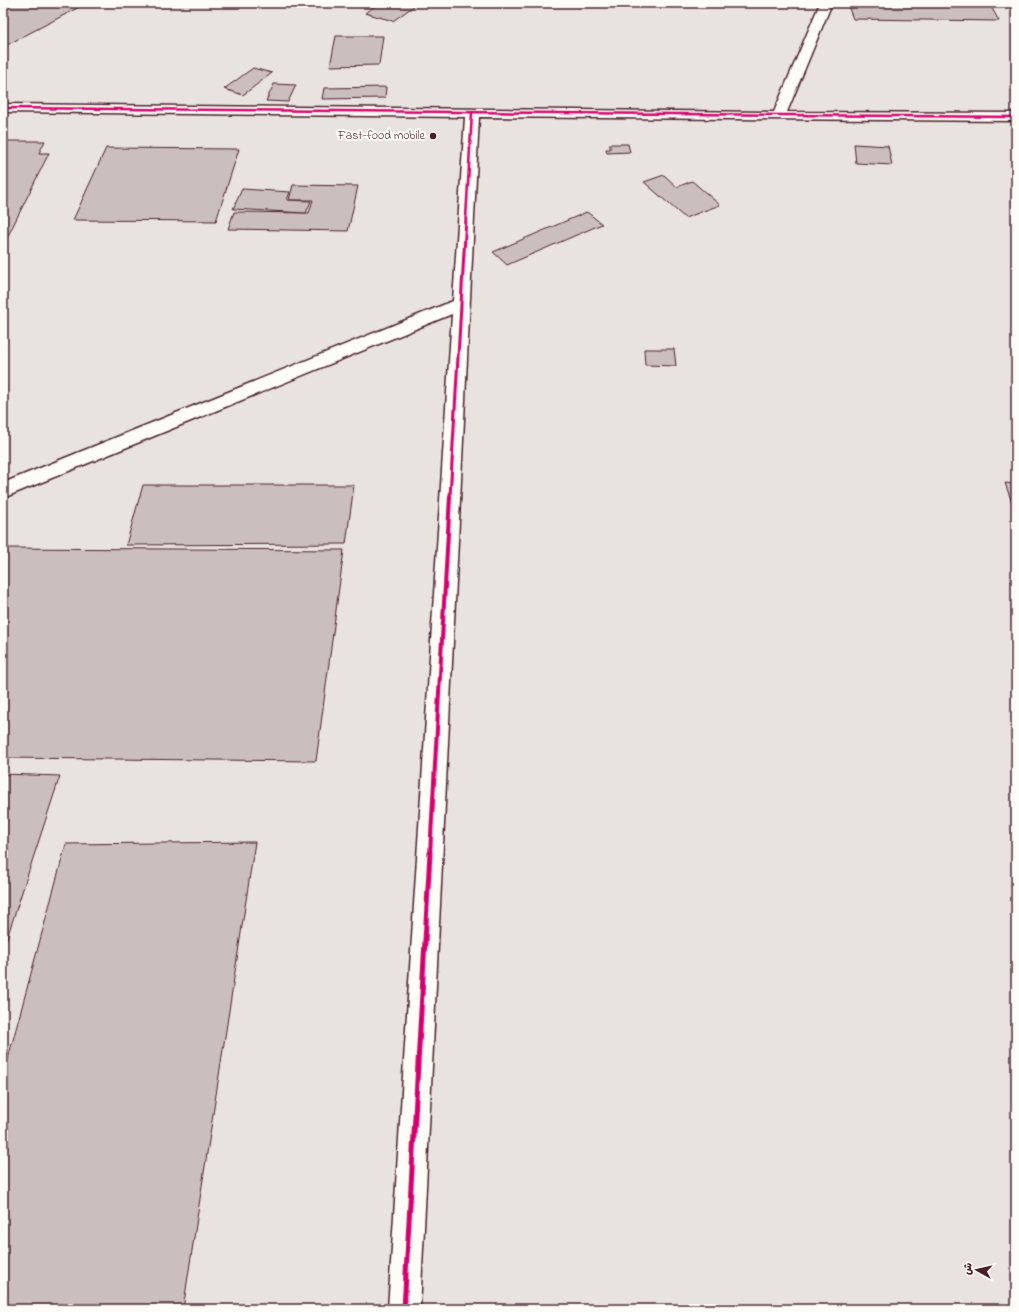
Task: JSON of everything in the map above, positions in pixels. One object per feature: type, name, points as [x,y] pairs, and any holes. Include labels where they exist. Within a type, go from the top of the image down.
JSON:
[{"type":"street","points":[[779,116],[826,3]]},
{"type":"street","points":[[3,108],[1016,117]]},
{"type":"street","points":[[404,1309],[472,113]]},
{"type":"street","points":[[3,491],[461,304]]},
{"type":"shaded area","points":[[3,3],[1016,3],[1016,1309],[3,1309]]},
{"type":"building","points":[[3,3],[87,3],[3,47]]},
{"type":"building","points":[[379,3],[418,3],[393,21],[365,13]]},
{"type":"building","points":[[847,3],[989,3],[999,21],[853,19]]},
{"type":"building","points":[[336,36],[383,36],[379,65],[330,66]]},
{"type":"building","points":[[253,68],[272,73],[243,95],[224,89]]},
{"type":"building","points":[[274,84],[296,85],[288,102],[266,101]]},
{"type":"building","points":[[386,87],[385,98],[322,99],[324,88]]},
{"type":"building","points":[[3,141],[45,141],[39,153],[49,153],[4,244]]},
{"type":"building","points":[[610,144],[628,144],[630,152],[607,153],[606,149],[610,149]]},
{"type":"building","points":[[854,144],[888,146],[892,165],[856,163]]},
{"type":"building","points":[[106,148],[239,149],[216,221],[73,220]]},
{"type":"building","points":[[664,175],[677,187],[692,181],[720,205],[685,218],[644,182]]},
{"type":"building","points":[[293,185],[358,186],[348,231],[228,229],[234,212],[309,213],[313,200],[289,200]]},
{"type":"building","points":[[242,189],[290,192],[287,200],[311,201],[306,213],[233,209]]},
{"type":"building","points":[[587,212],[602,224],[507,265],[493,252]]},
{"type":"building","points":[[644,349],[674,349],[676,366],[645,365]]},
{"type":"building","points":[[1005,483],[1016,484],[1016,514]]},
{"type":"building","points":[[143,485],[354,485],[346,544],[126,545]]},
{"type":"building","points":[[3,548],[344,550],[316,761],[3,758]]},
{"type":"building","points":[[3,774],[60,776],[3,950]]},
{"type":"building","points":[[255,842],[183,1309],[3,1309],[3,1077],[66,844]]},
{"type":"building","points":[[878,1306],[913,1307],[913,1309],[878,1309]]},
{"type":"cycle path","points":[[3,108],[1016,117]]},
{"type":"cycle path","points":[[404,1309],[472,113]]},
{"type":"place","name":"Fast-food mobile","points":[[433,136]]}]
